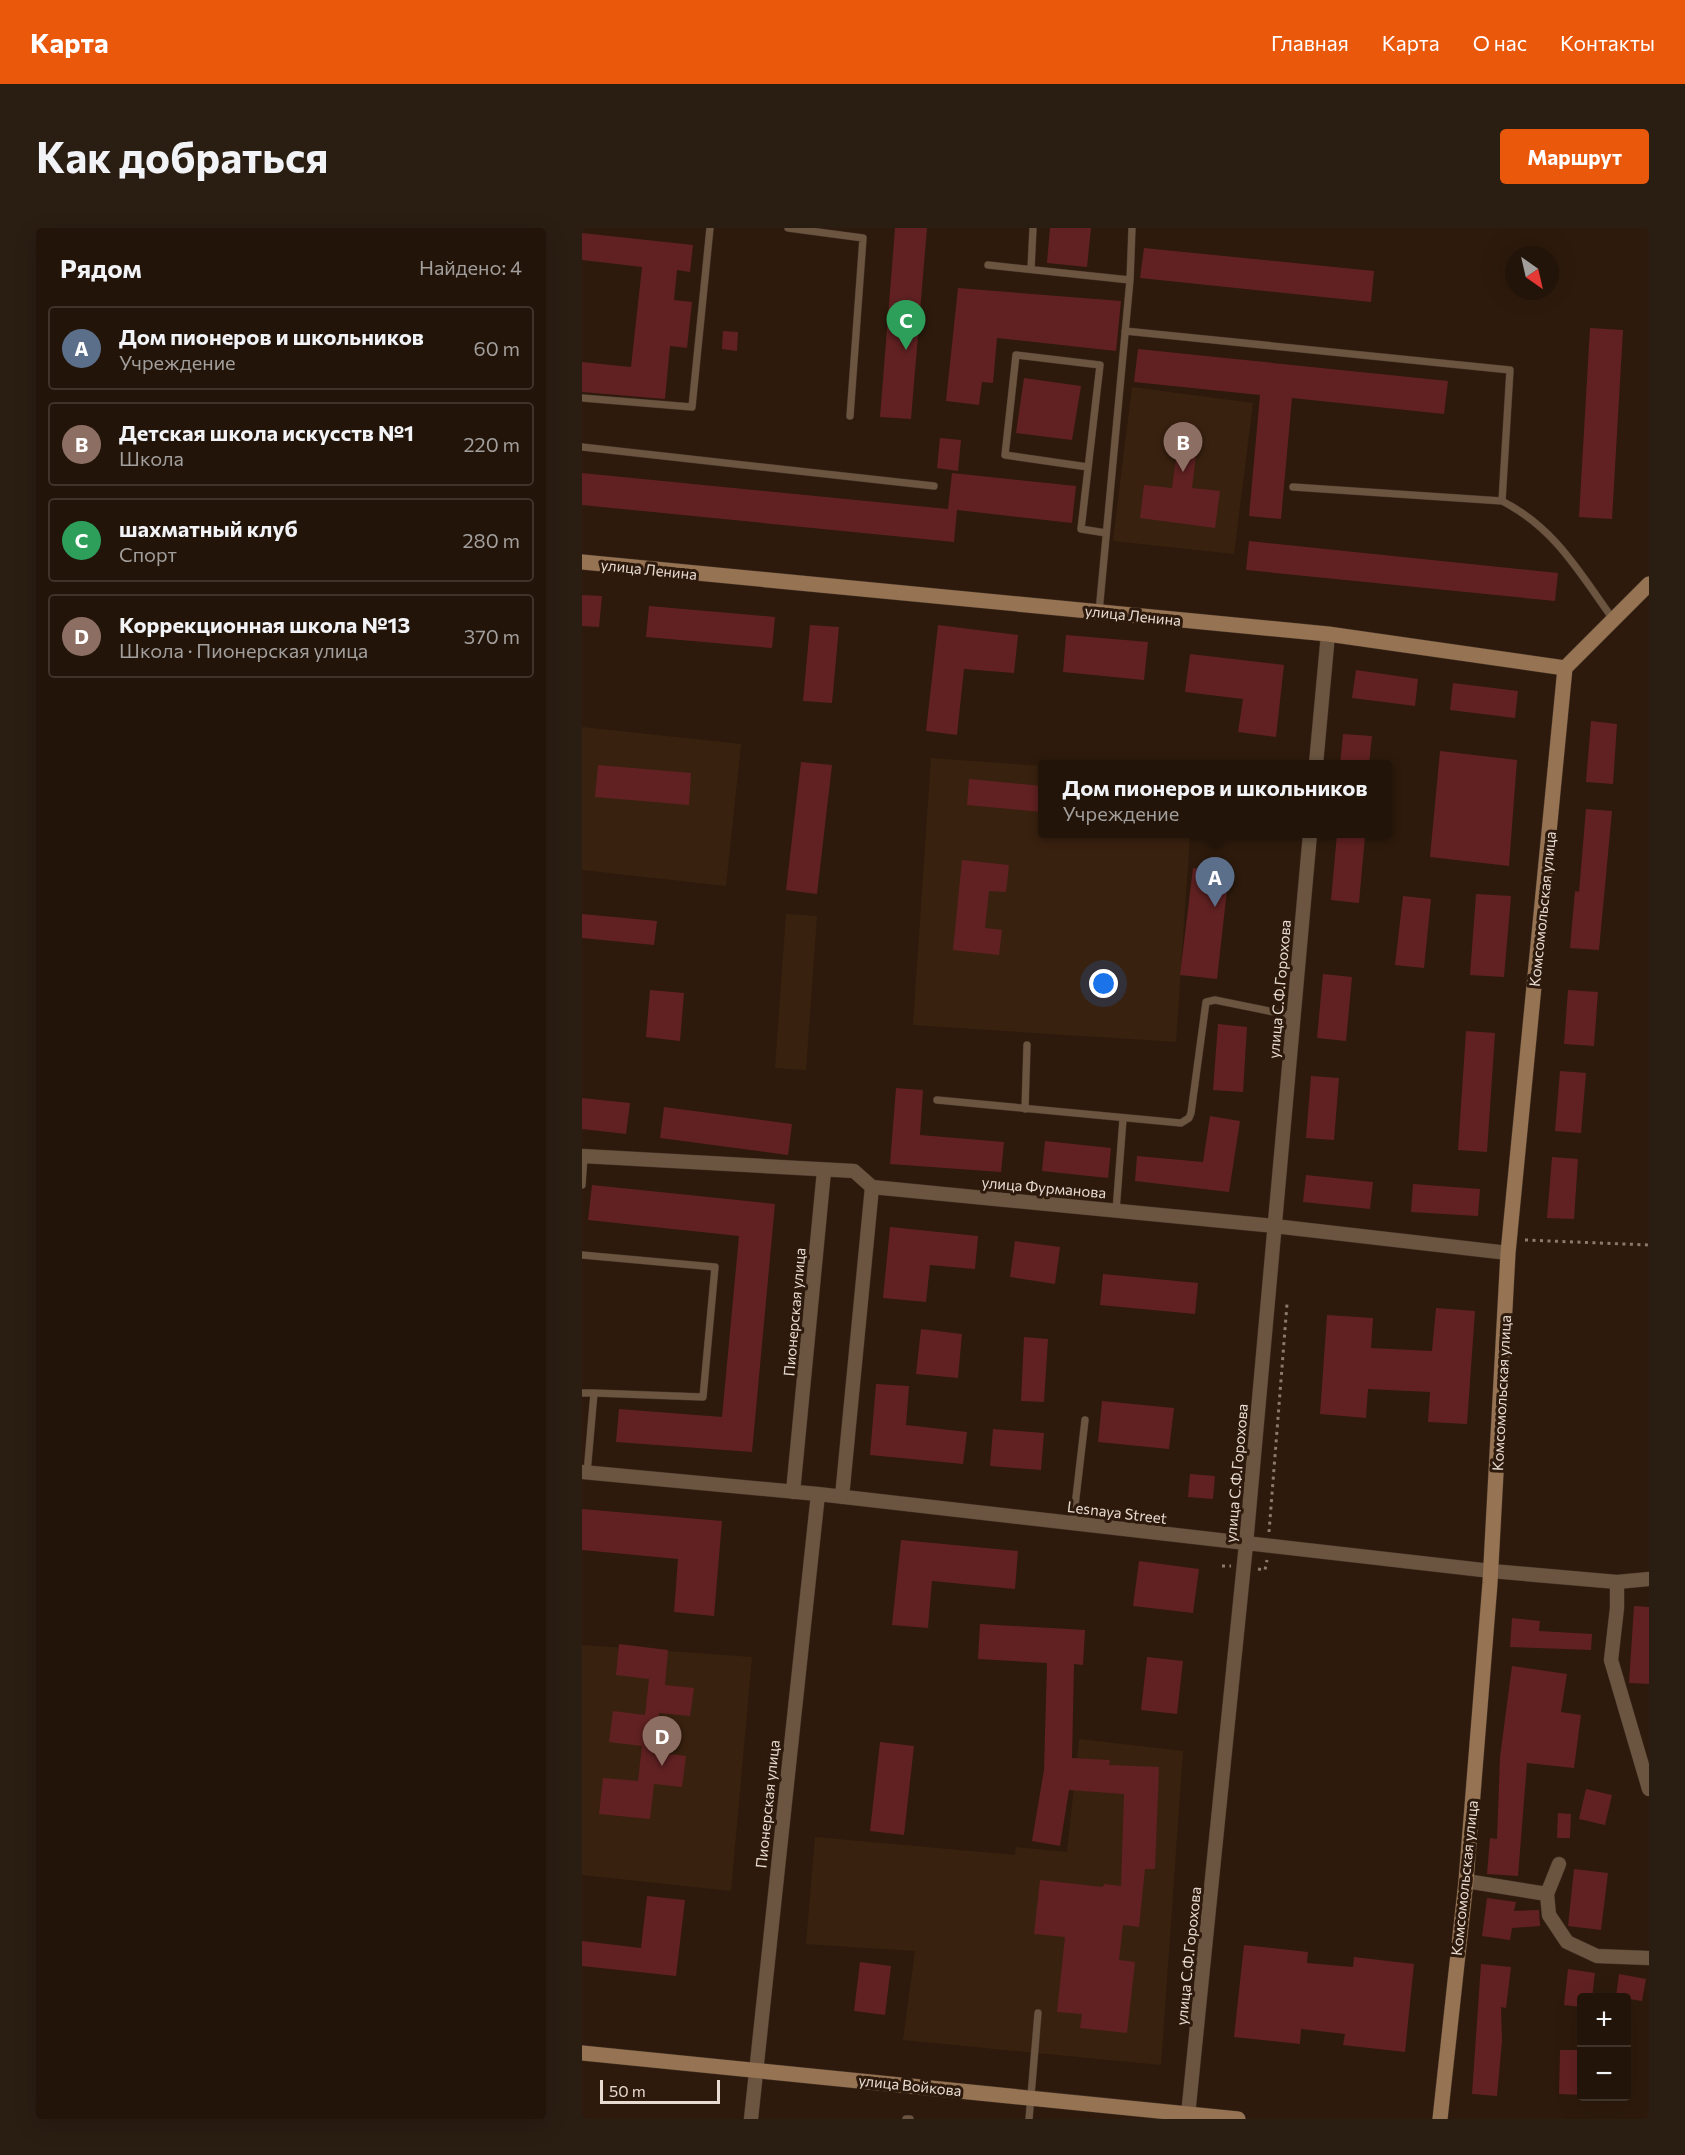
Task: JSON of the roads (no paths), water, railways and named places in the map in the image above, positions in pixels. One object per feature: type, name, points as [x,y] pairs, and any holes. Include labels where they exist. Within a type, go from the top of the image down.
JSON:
[{"type":"main road","name":"улица Ленина","points":[[582,562],[1328,634],[1565,668]]},
{"type":"main road","points":[[1565,668],[1649,584]]},
{"type":"main road","name":"Комсомольская улица","points":[[1440,2119],[1459,1925],[1466,1881],[1491,1572],[1509,1246],[1565,668]]},
{"type":"main road","name":"улица Войкова","points":[[582,2053],[1032,2097],[1147,2115],[1188,2115],[1238,2119]]},
{"type":"street","points":[[1316,760],[1328,634]]},
{"type":"street","name":"улица С.Ф.Горохова","points":[[1188,2115],[1244,1568],[1310,838]]},
{"type":"street","name":"улица Фурманова","points":[[583,1156],[854,1172],[872,1187],[1509,1246]]},
{"type":"street","name":"Пионерская улица","points":[[793,1492],[824,1171]]},
{"type":"street","points":[[842,1497],[872,1187]]},
{"type":"street","name":"Lesnaya Street","points":[[584,1473],[818,1494],[1491,1572],[1617,1582],[1649,1579]]},
{"type":"street","name":"Пионерская улица","points":[[751,2119],[818,1494]]},
{"type":"street","points":[[1617,1582],[1617,1608],[1611,1660],[1649,1789]]},
{"type":"street","points":[[1559,1864],[1547,1894],[1549,1915],[1567,1942],[1597,1956],[1649,1958]]},
{"type":"street","points":[[1466,1881],[1547,1894]]},
{"type":"lane","points":[[582,398],[692,407],[710,228]]},
{"type":"lane","points":[[788,228],[863,238]]},
{"type":"lane","points":[[850,416],[864,228]]},
{"type":"lane","points":[[1031,269],[1034,228]]},
{"type":"lane","points":[[1099,612],[1130,280],[1132,228]]},
{"type":"lane","points":[[988,265],[1130,280]]},
{"type":"lane","points":[[1125,331],[1510,370],[1502,501]]},
{"type":"lane","points":[[1088,467],[1005,455],[1016,355],[1100,365],[1081,529],[1106,533]]},
{"type":"lane","points":[[582,447],[934,486]]},
{"type":"lane","points":[[1293,488],[1502,501],[1526,513],[1552,536],[1614,621]]},
{"type":"lane","points":[[938,1100],[1176,1124],[1189,1118],[1204,1005],[1209,1000],[1293,1016]]},
{"type":"lane","points":[[1025,1109],[1027,1045]]},
{"type":"lane","points":[[1116,1211],[1123,1119]]},
{"type":"lane","points":[[582,1185],[583,1156]]},
{"type":"lane","points":[[582,1255],[715,1267],[703,1397],[582,1392]]},
{"type":"lane","points":[[584,1473],[594,1393]]},
{"type":"lane","points":[[1073,1524],[1085,1420]]},
{"type":"lane","points":[[1029,2119],[1038,2013]]},
{"type":"place","name":"шахматный клуб","points":[[906,350]]},
{"type":"place","name":"Детская школа искусств №1","points":[[1183,472]]},
{"type":"place","name":"Дом пионеров и школьников","points":[[1215,907]]},
{"type":"place","name":"Коррекционная школа №13","points":[[662,1766]]}]
